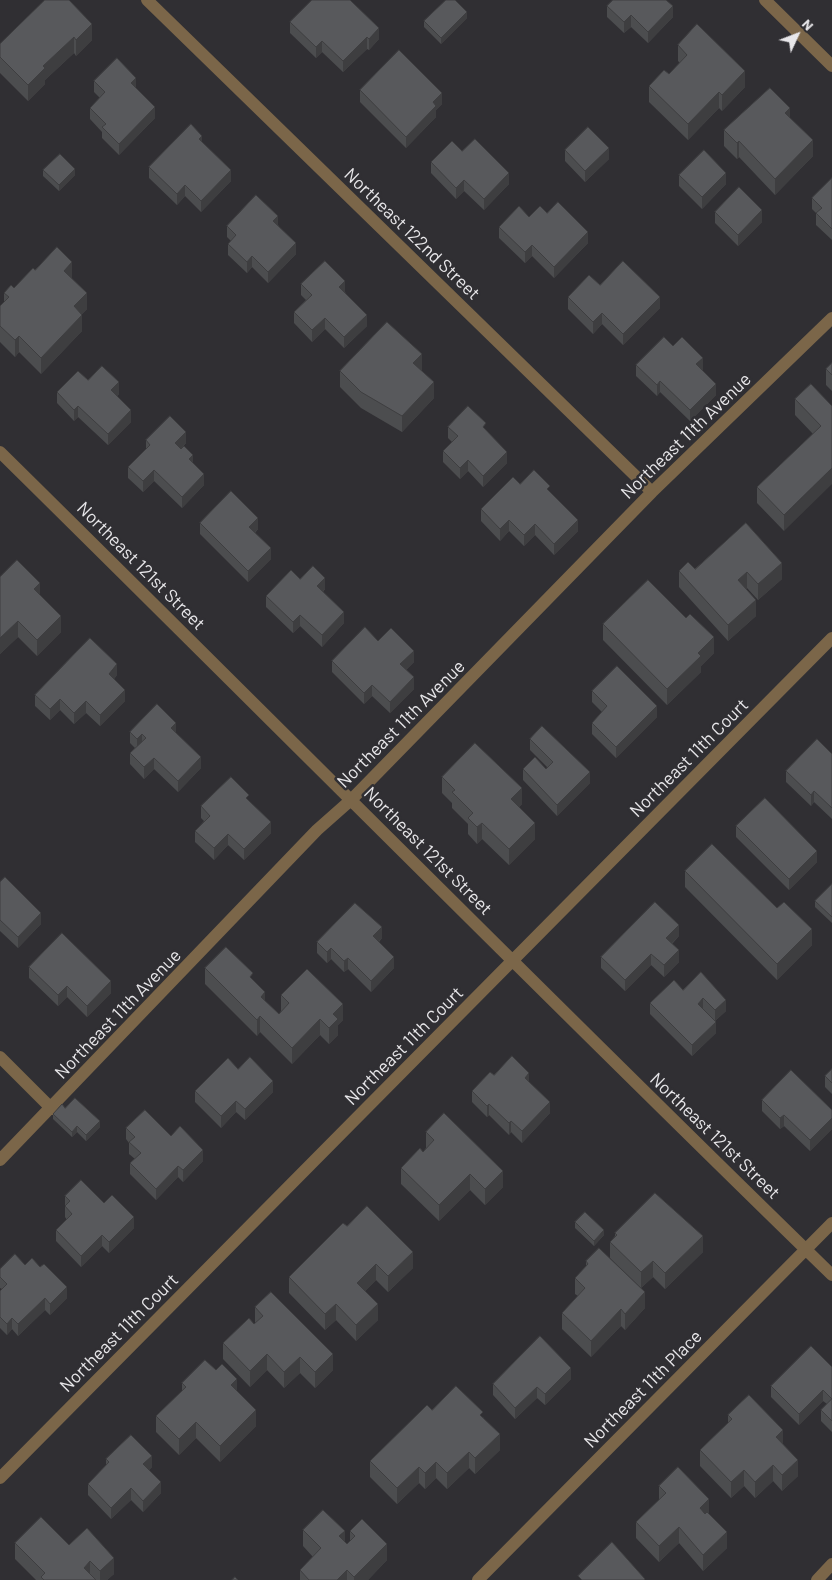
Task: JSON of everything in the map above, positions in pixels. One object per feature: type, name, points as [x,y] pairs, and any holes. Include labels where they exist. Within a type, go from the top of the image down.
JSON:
[{"type":"street","name":"Northeast 122nd Street","points":[[147,0],[652,492]]},
{"type":"street","points":[[764,0],[832,66]]},
{"type":"street","name":"Northeast 11th Avenue","points":[[0,1160],[317,830],[352,799],[652,492],[832,318]]},
{"type":"street","name":"Northeast 121st Street","points":[[0,452],[352,799],[512,962],[832,1275]]},
{"type":"street","name":"Northeast 11th Court","points":[[0,1478],[832,638]]},
{"type":"street","points":[[0,1057],[52,1108]]},
{"type":"street","name":"Northeast 11th Place","points":[[478,1580],[832,1222]]},
{"type":"street","points":[[816,1580],[832,1564]]},
{"type":"building","points":[[45,0],[69,0],[92,24],[76,40],[74,37],[43,66],[45,68],[28,85],[0,57],[0,44]]},
{"type":"building","points":[[312,0],[350,0],[379,28],[343,61],[322,41],[316,47],[290,22]]},
{"type":"building","points":[[446,0],[455,0],[467,12],[441,38],[424,21]]},
{"type":"building","points":[[613,0],[666,0],[673,6],[648,32],[631,15],[624,22],[607,6]]},
{"type":"building","points":[[697,24],[745,71],[722,95],[719,92],[688,124],[649,86],[664,70],[669,74],[687,55],[678,45]]},
{"type":"building","points":[[399,50],[442,93],[433,102],[436,106],[406,137],[360,90]]},
{"type":"building","points":[[117,58],[136,78],[131,83],[155,107],[119,144],[102,127],[106,124],[90,108],[105,92],[94,81]]},
{"type":"building","points":[[770,88],[790,108],[785,113],[813,140],[775,179],[739,141],[737,143],[724,130]]},
{"type":"building","points":[[191,124],[202,136],[199,139],[231,170],[201,201],[185,185],[177,194],[149,167]]},
{"type":"building","points":[[588,127],[609,148],[585,171],[565,150]]},
{"type":"building","points":[[475,139],[509,173],[484,199],[464,180],[456,188],[431,162],[452,141],[462,151]]},
{"type":"building","points":[[704,150],[726,173],[702,197],[679,175]]},
{"type":"building","points":[[60,154],[75,169],[59,185],[43,170]]},
{"type":"building","points":[[832,178],[832,229],[816,213],[822,208],[812,198]]},
{"type":"building","points":[[739,187],[762,210],[738,235],[715,212]]},
{"type":"building","points":[[256,195],[278,216],[273,221],[296,243],[268,272],[252,256],[247,262],[228,244],[236,235],[227,226]]},
{"type":"building","points":[[558,202],[588,232],[554,267],[532,245],[525,252],[499,227],[519,206],[529,217],[540,206],[547,213]]},
{"type":"building","points":[[57,247],[72,262],[64,271],[87,293],[74,306],[82,315],[41,358],[19,336],[15,340],[0,326],[0,306],[9,297],[4,293],[11,285],[14,288]]},
{"type":"building","points":[[325,261],[345,281],[339,287],[367,315],[344,337],[325,318],[312,330],[294,312],[312,295],[301,284]]},
{"type":"building","points":[[623,261],[660,297],[623,334],[602,313],[593,322],[568,297],[589,275],[600,285]]},
{"type":"building","points":[[387,322],[422,354],[413,363],[434,382],[402,416],[361,392],[340,371]]},
{"type":"building","points":[[664,337],[673,346],[682,337],[703,358],[696,364],[716,384],[690,410],[660,381],[657,385],[636,365]]},
{"type":"building","points":[[832,363],[832,375],[826,369]]},
{"type":"building","points":[[102,366],[119,382],[111,390],[131,410],[108,434],[78,406],[74,410],[57,392],[78,371],[88,380]]},
{"type":"building","points":[[811,384],[832,406],[832,468],[784,515],[757,487],[821,426],[795,399]]},
{"type":"building","points":[[468,406],[486,423],[483,427],[507,452],[483,476],[468,460],[460,468],[443,451],[458,436],[448,427]]},
{"type":"building","points":[[170,416],[186,432],[175,443],[181,449],[184,446],[193,455],[189,459],[204,474],[182,497],[154,470],[143,481],[128,467],[150,445],[146,440]]},
{"type":"building","points":[[534,470],[550,486],[547,489],[578,520],[554,544],[535,524],[524,535],[509,520],[500,529],[481,509],[513,477],[520,484]]},
{"type":"building","points":[[231,491],[258,518],[249,527],[271,548],[248,571],[200,523]]},
{"type":"building","points":[[746,523],[782,563],[758,584],[747,572],[738,580],[756,600],[728,625],[679,571],[688,562],[695,569]]},
{"type":"building","points":[[17,560],[40,583],[34,589],[61,616],[37,640],[18,621],[0,638],[0,577]]},
{"type":"building","points":[[313,566],[325,578],[317,586],[344,612],[322,635],[300,615],[293,622],[266,596],[291,570],[300,579]]},
{"type":"building","points":[[648,580],[686,618],[690,614],[714,637],[698,653],[701,656],[667,689],[603,624]]},
{"type":"building","points":[[365,627],[378,641],[391,628],[414,651],[400,664],[414,677],[390,702],[372,685],[364,693],[332,661]]},
{"type":"building","points":[[90,638],[117,664],[109,674],[125,690],[100,715],[86,701],[74,713],[60,699],[50,709],[35,695]]},
{"type":"building","points":[[617,666],[657,706],[616,747],[592,723],[607,706],[592,691]]},
{"type":"building","points":[[157,704],[176,723],[171,728],[201,757],[178,781],[154,758],[144,767],[130,753],[146,738],[142,734],[137,739],[130,732]]},
{"type":"building","points":[[542,726],[590,772],[557,805],[523,769],[535,757],[546,769],[553,762],[530,739]]},
{"type":"building","points":[[817,739],[832,754],[832,808],[814,791],[811,795],[786,771]]},
{"type":"building","points":[[475,743],[522,788],[511,799],[535,823],[509,849],[482,823],[477,827],[468,818],[473,813],[452,792],[455,790],[442,777]]},
{"type":"building","points":[[231,777],[249,795],[246,798],[271,822],[244,849],[228,834],[214,848],[195,831],[210,816],[201,806]]},
{"type":"building","points":[[765,798],[817,851],[789,879],[736,826]]},
{"type":"building","points":[[712,844],[777,908],[784,902],[812,929],[777,964],[685,871]]},
{"type":"building","points":[[5,877],[41,913],[18,937],[0,920],[0,882]]},
{"type":"building","points":[[832,884],[832,917],[815,901]]},
{"type":"building","points":[[655,902],[679,925],[666,938],[679,950],[664,965],[651,954],[625,980],[601,957]]},
{"type":"building","points":[[355,903],[382,927],[373,936],[394,957],[371,981],[348,958],[344,961],[331,948],[327,952],[317,942]]},
{"type":"building","points":[[62,933],[111,981],[87,1006],[67,986],[58,995],[29,967]]},
{"type":"building","points":[[226,947],[253,973],[250,977],[265,992],[261,997],[279,1014],[289,1003],[281,995],[307,969],[343,1004],[333,1014],[338,1019],[329,1028],[320,1019],[292,1048],[260,1016],[257,1020],[205,968]]},
{"type":"building","points":[[701,972],[726,1000],[715,1010],[703,998],[698,1004],[716,1022],[692,1045],[650,1003],[674,980],[683,990]]},
{"type":"building","points":[[512,1056],[529,1073],[525,1078],[550,1102],[522,1131],[511,1121],[509,1123],[489,1104],[487,1106],[472,1091],[490,1072],[494,1075]]},
{"type":"building","points":[[250,1057],[273,1081],[245,1109],[236,1101],[221,1116],[195,1091],[228,1058],[238,1069]]},
{"type":"building","points":[[832,1069],[832,1083],[825,1076]]},
{"type":"building","points":[[791,1070],[832,1110],[832,1118],[810,1140],[784,1115],[780,1118],[762,1100]]},
{"type":"building","points":[[75,1098],[100,1121],[86,1135],[77,1126],[72,1132],[53,1114],[62,1104],[65,1108]]},
{"type":"building","points":[[145,1110],[171,1136],[180,1126],[203,1150],[183,1170],[178,1166],[156,1189],[130,1163],[141,1153],[129,1142],[135,1137],[126,1128]]},
{"type":"building","points":[[444,1113],[503,1171],[485,1189],[470,1174],[439,1205],[401,1168],[420,1148],[423,1152],[434,1140],[426,1132]]},
{"type":"building","points":[[81,1180],[104,1203],[112,1195],[134,1217],[109,1242],[102,1235],[81,1256],[56,1230],[72,1214],[65,1206],[70,1201],[65,1196]]},
{"type":"building","points":[[655,1193],[703,1236],[665,1273],[653,1261],[641,1272],[610,1242],[617,1235],[615,1233]]},
{"type":"building","points":[[367,1206],[413,1252],[388,1276],[376,1264],[357,1283],[378,1304],[356,1325],[336,1304],[325,1314],[289,1277],[343,1223],[347,1226]]},
{"type":"building","points":[[585,1212],[604,1230],[594,1241],[575,1222]]},
{"type":"building","points":[[599,1248],[645,1292],[625,1314],[621,1309],[591,1341],[562,1313],[585,1288],[575,1278],[588,1264],[586,1261]]},
{"type":"building","points":[[15,1254],[25,1265],[32,1258],[40,1267],[44,1264],[67,1287],[50,1304],[45,1298],[18,1324],[12,1318],[7,1324],[0,1317],[0,1291],[7,1284],[0,1277],[0,1269]]},
{"type":"building","points":[[271,1292],[333,1354],[315,1372],[300,1357],[284,1372],[267,1354],[250,1371],[223,1343],[249,1318],[254,1324],[263,1316],[255,1307]]},
{"type":"building","points":[[540,1336],[571,1368],[545,1394],[537,1387],[515,1408],[493,1384]]},
{"type":"building","points":[[811,1346],[832,1367],[832,1399],[823,1390],[799,1414],[771,1386]]},
{"type":"building","points":[[205,1360],[216,1370],[222,1364],[237,1379],[231,1385],[256,1410],[220,1446],[196,1422],[179,1439],[156,1416],[186,1387],[182,1383]]},
{"type":"building","points":[[456,1386],[483,1412],[480,1415],[500,1434],[475,1458],[469,1452],[447,1473],[436,1462],[425,1473],[419,1467],[397,1488],[370,1461],[427,1405],[432,1410]]},
{"type":"building","points":[[749,1395],[783,1430],[776,1437],[798,1460],[782,1475],[773,1465],[755,1482],[744,1470],[731,1482],[700,1450],[732,1419],[728,1415]]},
{"type":"building","points":[[832,1399],[832,1421],[821,1410]]},
{"type":"building","points":[[131,1435],[152,1456],[143,1464],[161,1482],[143,1501],[131,1488],[111,1508],[88,1484],[109,1462],[106,1459]]},
{"type":"building","points":[[678,1467],[709,1499],[700,1508],[705,1514],[707,1512],[727,1532],[703,1555],[679,1527],[659,1546],[636,1522],[666,1493],[659,1486]]},
{"type":"building","points":[[323,1510],[345,1531],[339,1536],[347,1544],[355,1536],[350,1531],[362,1519],[387,1544],[354,1577],[347,1570],[337,1580],[309,1580],[300,1570],[321,1548],[303,1530]]},
{"type":"building","points":[[41,1517],[69,1545],[87,1528],[114,1558],[100,1571],[90,1561],[84,1568],[96,1580],[44,1580],[41,1577],[45,1573],[15,1543]]},
{"type":"building","points":[[612,1542],[644,1580],[582,1580],[578,1576]]}]
